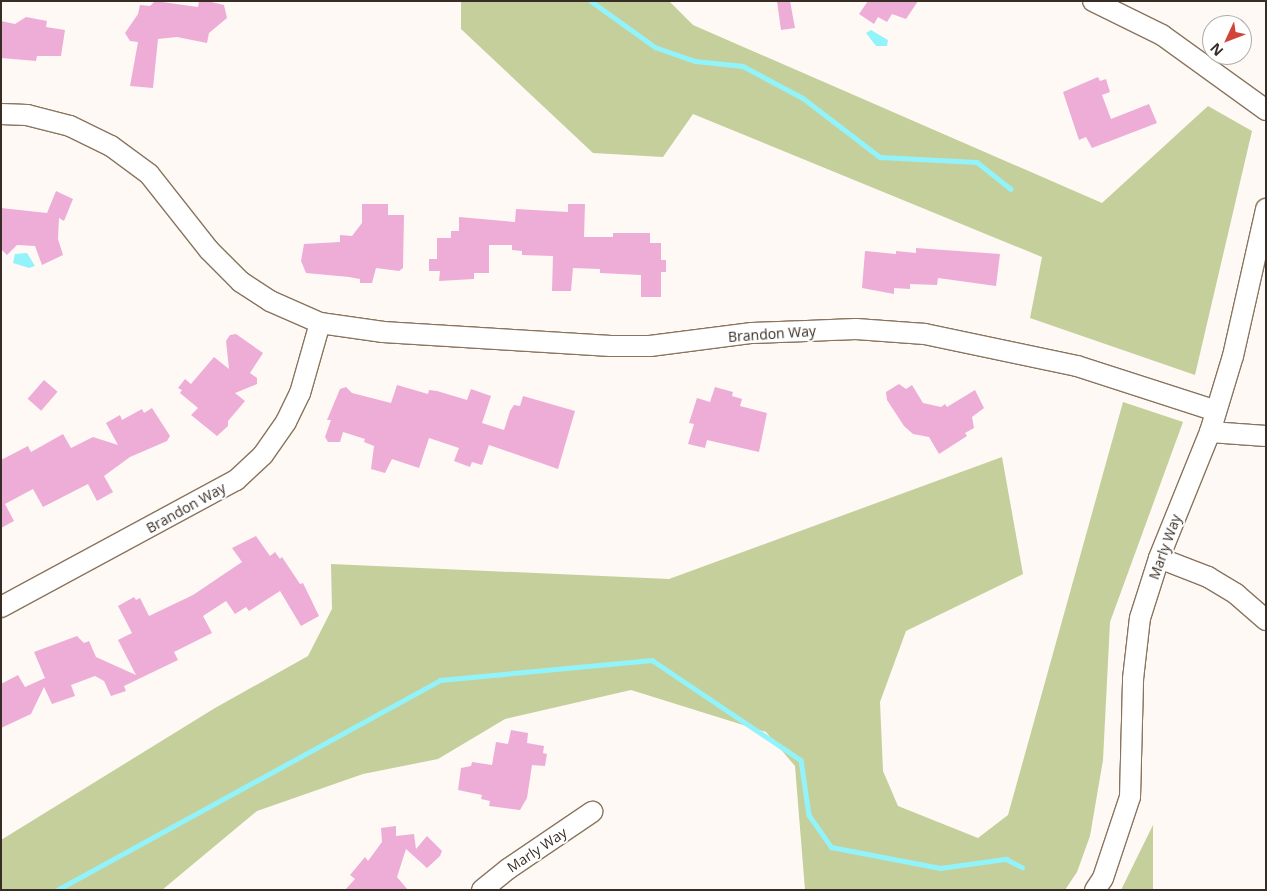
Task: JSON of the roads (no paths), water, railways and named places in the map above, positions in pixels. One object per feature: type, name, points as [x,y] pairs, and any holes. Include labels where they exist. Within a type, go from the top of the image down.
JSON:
[{"type":"street","points":[[1093,1],[1162,35],[1266,110]]},
{"type":"street","name":"Brandon Way","points":[[1,114],[27,115],[64,124],[111,146],[149,174],[219,262],[241,282],[270,301],[320,322],[384,332],[611,346],[650,346],[752,333],[856,329],[925,334],[1077,366],[1216,411]]},
{"type":"street","name":"Marly Way","points":[[1095,890],[1103,878],[1130,797],[1133,679],[1140,618],[1159,558],[1210,432],[1233,356],[1266,209]]},
{"type":"street","name":"Brandon Way","points":[[1,607],[236,480],[262,455],[286,422],[300,393],[320,322]]},
{"type":"street","points":[[1210,432],[1266,436]]},
{"type":"street","points":[[1159,558],[1208,577],[1266,620]]},
{"type":"street","name":"Marly Way","points":[[482,890],[508,868],[592,812]]},
{"type":"water","points":[[871,30],[888,40],[887,46],[876,46],[866,33]]},
{"type":"water","points":[[27,253],[35,266],[29,268],[13,263],[15,254]]},
{"type":"waterway","points":[[591,1],[655,47],[695,61],[743,66],[803,98],[880,157],[977,162],[1011,189]]},
{"type":"waterway","points":[[57,890],[440,680],[652,660],[801,760],[809,815],[831,847],[940,868],[1006,859],[1022,867]]}]
